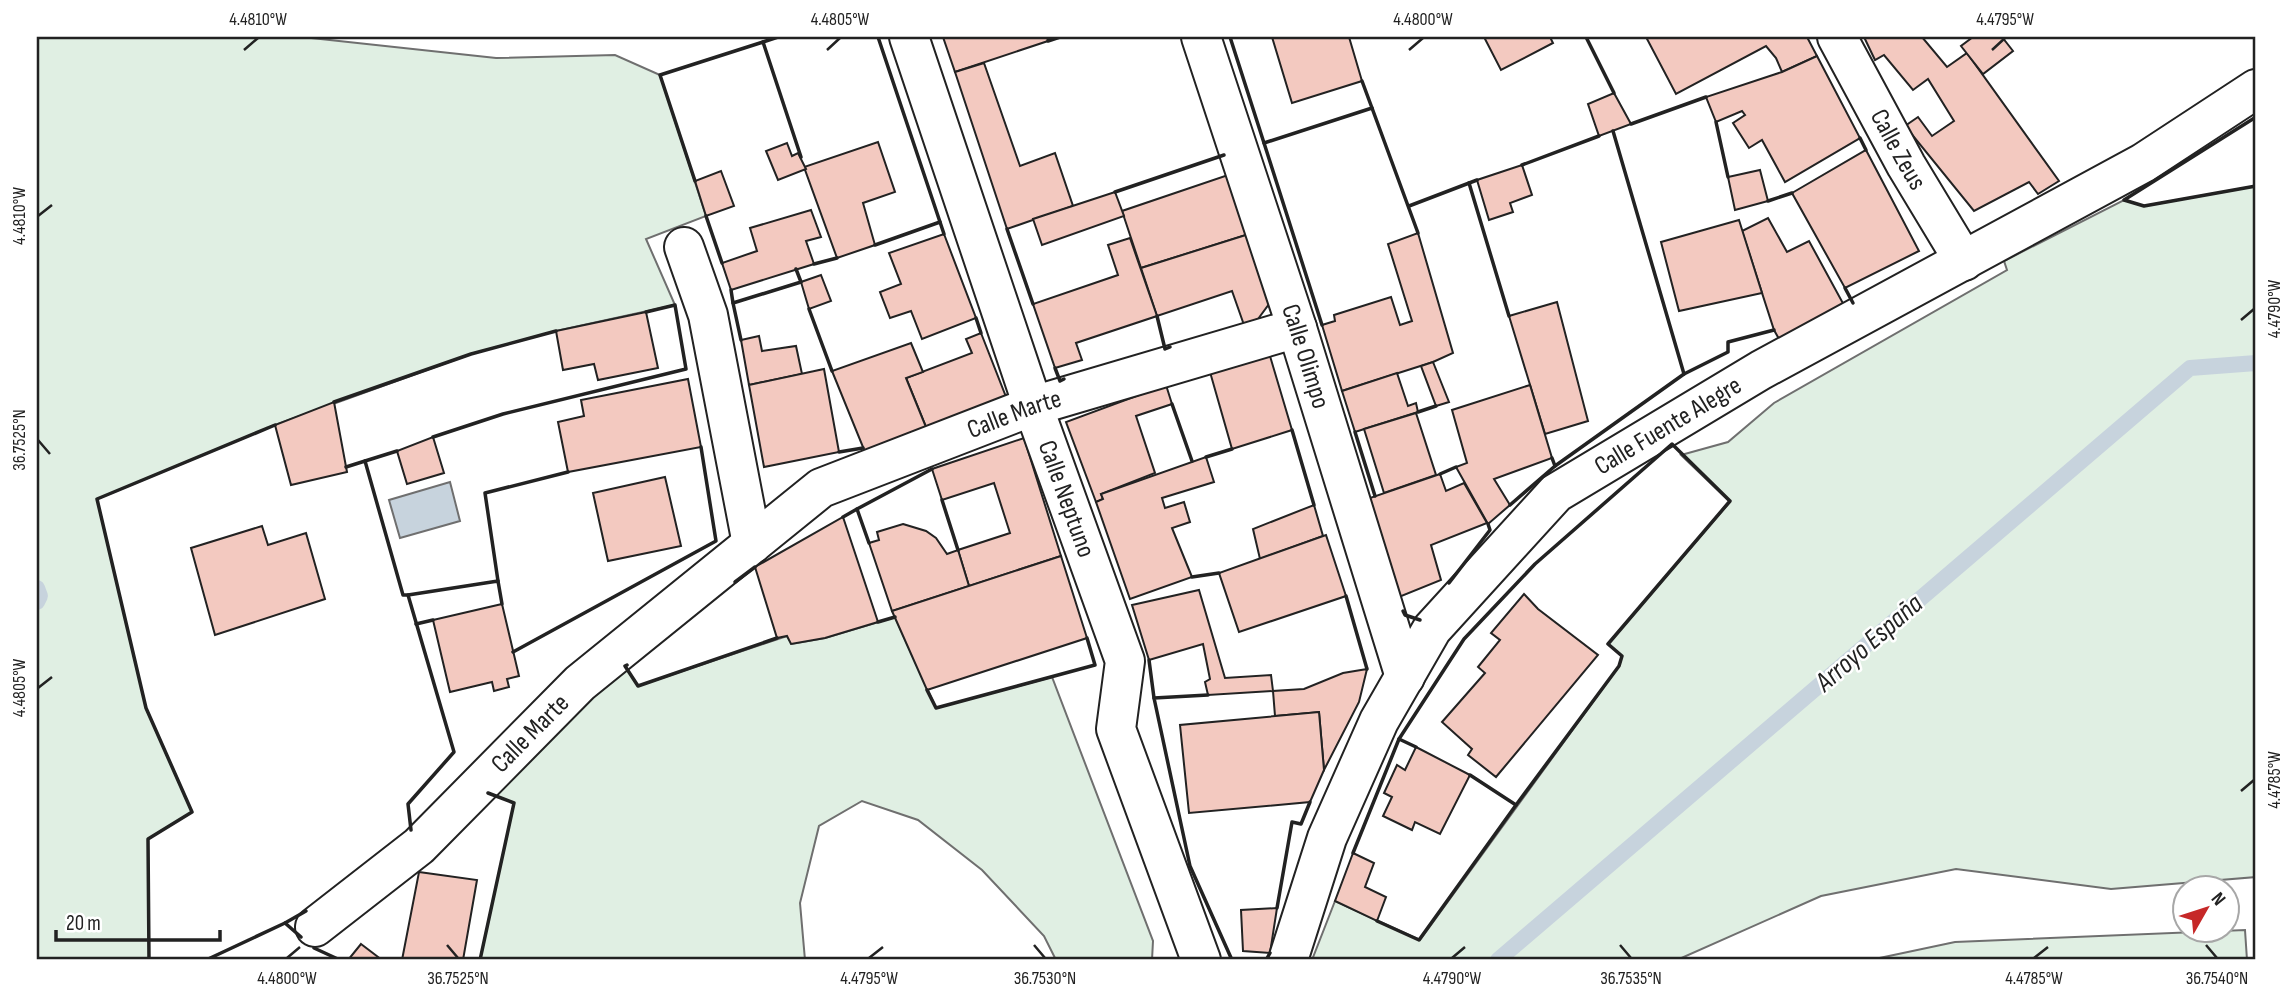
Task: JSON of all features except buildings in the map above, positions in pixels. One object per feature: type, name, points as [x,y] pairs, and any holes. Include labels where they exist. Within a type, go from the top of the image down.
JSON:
[{"type":"street","name":"Calle Neptuno","points":[[909,37],[1033,406],[1125,661],[1116,729],[1201,960]]},
{"type":"street","name":"Calle Olimpo","points":[[1201,37],[1297,328],[1405,677]]},
{"type":"street","name":"Calle Zeus","points":[[1837,37],[1906,165],[1964,261]]},
{"type":"street","name":"Calle Fuente Alegre","points":[[1288,960],[1327,838],[1378,721],[1432,629],[1556,493],[1761,370],[2143,163],[2256,89]]},
{"type":"street","points":[[684,247],[708,315],[752,544]]},
{"type":"street","name":"Calle Marte","points":[[315,927],[419,846],[580,683],[821,488],[1033,406],[1297,328]]},
{"type":"green space","points":[[37,37],[302,37],[496,58],[615,55],[660,75],[706,216],[646,239],[675,305],[556,331],[471,354],[275,425],[97,499],[146,708],[192,812],[148,839],[149,960],[37,960]]},
{"type":"green space","points":[[2256,186],[2256,877],[2240,878],[2240,874],[2170,874],[2170,884],[2111,889],[1956,869],[1821,896],[1677,960],[1312,960],[1335,901],[1420,940],[1619,666],[1622,656],[1608,644],[1730,502],[1681,455],[1728,442],[1774,403],[2007,270],[2004,261],[2124,200],[2144,206]]},
{"type":"green space","points":[[895,617],[936,708],[1052,677],[1153,941],[1152,960],[1056,960],[1044,936],[982,870],[918,820],[862,801],[819,826],[800,903],[805,960],[480,960],[514,803],[486,792],[625,666],[638,686],[787,636],[792,644],[825,638]]},
{"type":"green space","points":[[2240,930],[2245,930],[2247,960],[1870,960],[1955,942],[2170,933],[2170,944],[2240,944]]},
{"type":"shaded area","points":[[450,482],[460,521],[400,538],[389,500]]},
{"type":"waterway","name":"Arroyo España","points":[[1498,960],[2190,368],[2256,363]]},
{"type":"waterway","name":"Arroyo España","points":[[37,588],[40,596],[37,602]]},
{"type":"wall","points":[[763,42],[778,37]]},
{"type":"wall","points":[[878,37],[940,222]]},
{"type":"wall","points":[[1048,41],[1060,37]]},
{"type":"wall","points":[[1230,37],[1264,143],[1372,108],[1362,81]]},
{"type":"wall","points":[[1586,37],[1614,93]]},
{"type":"wall","points":[[695,181],[660,75],[763,42],[801,157]]},
{"type":"wall","points":[[1631,124],[1706,97]]},
{"type":"wall","points":[[1372,108],[1418,233]]},
{"type":"wall","points":[[2256,117],[2124,200],[2144,206],[2256,186]]},
{"type":"wall","points":[[1716,122],[1728,177]]},
{"type":"wall","points":[[1552,458],[1555,466],[1684,374],[1613,131]]},
{"type":"wall","points":[[1522,165],[1599,136]]},
{"type":"wall","points":[[1860,138],[1866,150]]},
{"type":"wall","points":[[1264,143],[1322,325]]},
{"type":"wall","points":[[1115,192],[1224,155]]},
{"type":"wall","points":[[1409,206],[1477,180]]},
{"type":"wall","points":[[1469,183],[1509,316]]},
{"type":"wall","points":[[1768,201],[1792,193]]},
{"type":"wall","points":[[706,216],[722,263]]},
{"type":"wall","points":[[875,245],[940,222],[944,234]]},
{"type":"wall","points":[[1007,229],[1033,304]]},
{"type":"wall","points":[[814,264],[837,258]]},
{"type":"wall","points":[[731,290],[733,303],[801,282],[796,269]]},
{"type":"wall","points":[[1845,288],[1853,303]]},
{"type":"wall","points":[[733,303],[741,340]]},
{"type":"wall","points":[[433,437],[503,414],[686,369],[675,305],[646,312]]},
{"type":"wall","points":[[809,309],[832,371]]},
{"type":"wall","points":[[1157,316],[1165,349],[1170,347]]},
{"type":"wall","points":[[976,318],[981,333]]},
{"type":"wall","points":[[1684,374],[1728,352],[1728,342],[1774,330]]},
{"type":"wall","points":[[334,402],[471,354],[556,331]]},
{"type":"wall","points":[[1055,368],[1060,381],[1064,379]]},
{"type":"wall","points":[[1172,404],[1192,461]]},
{"type":"wall","points":[[1418,412],[1436,406]]},
{"type":"wall","points":[[149,960],[148,839],[192,812],[146,708],[97,499],[275,425]]},
{"type":"wall","points":[[1292,430],[1314,505]]},
{"type":"wall","points":[[1355,432],[1375,496]]},
{"type":"wall","points":[[1416,747],[1399,739],[1464,639],[1535,564],[1672,444],[1730,501],[1608,644],[1622,656],[1619,666],[1516,805],[1470,775]]},
{"type":"wall","points":[[513,652],[716,541],[701,447]]},
{"type":"wall","points":[[839,452],[863,448]]},
{"type":"wall","points":[[1206,457],[1232,449]]},
{"type":"wall","points":[[365,461],[397,451]]},
{"type":"wall","points":[[346,467],[365,461],[403,595],[408,595],[454,752],[408,804],[411,830]]},
{"type":"wall","points":[[1510,505],[1555,466]]},
{"type":"wall","points":[[1440,474],[1456,467]]},
{"type":"wall","points":[[869,543],[857,509],[932,469]]},
{"type":"wall","points":[[498,581],[485,493],[568,472]]},
{"type":"wall","points":[[942,500],[958,550]]},
{"type":"wall","points":[[843,517],[857,509]]},
{"type":"wall","points":[[1449,583],[1490,530],[1488,524]]},
{"type":"wall","points":[[735,582],[755,567]]},
{"type":"wall","points":[[1192,577],[1219,573]]},
{"type":"wall","points":[[408,595],[498,581],[502,604]]},
{"type":"wall","points":[[1346,596],[1367,669]]},
{"type":"wall","points":[[1403,611],[1405,615],[1420,620]]},
{"type":"wall","points":[[878,622],[895,617]]},
{"type":"wall","points":[[416,624],[433,620]]},
{"type":"wall","points":[[627,665],[625,666],[638,686],[777,638]]},
{"type":"wall","points":[[927,690],[936,708],[1095,665],[1087,638]]},
{"type":"wall","points":[[1149,660],[1154,698]]},
{"type":"wall","points":[[1208,695],[1154,698],[1190,866],[1232,960]]},
{"type":"wall","points":[[1353,853],[1399,739]]},
{"type":"wall","points":[[480,960],[514,803],[488,793]]},
{"type":"wall","points":[[1277,908],[1292,822],[1301,824],[1310,802]]},
{"type":"wall","points":[[1377,921],[1419,940],[1516,805]]},
{"type":"wall","points":[[285,923],[306,911]]},
{"type":"wall","points":[[206,960],[285,923],[301,937]]},
{"type":"wall","points":[[314,948],[340,960]]},
{"type":"wall","points":[[1266,960],[1270,953]]}]
